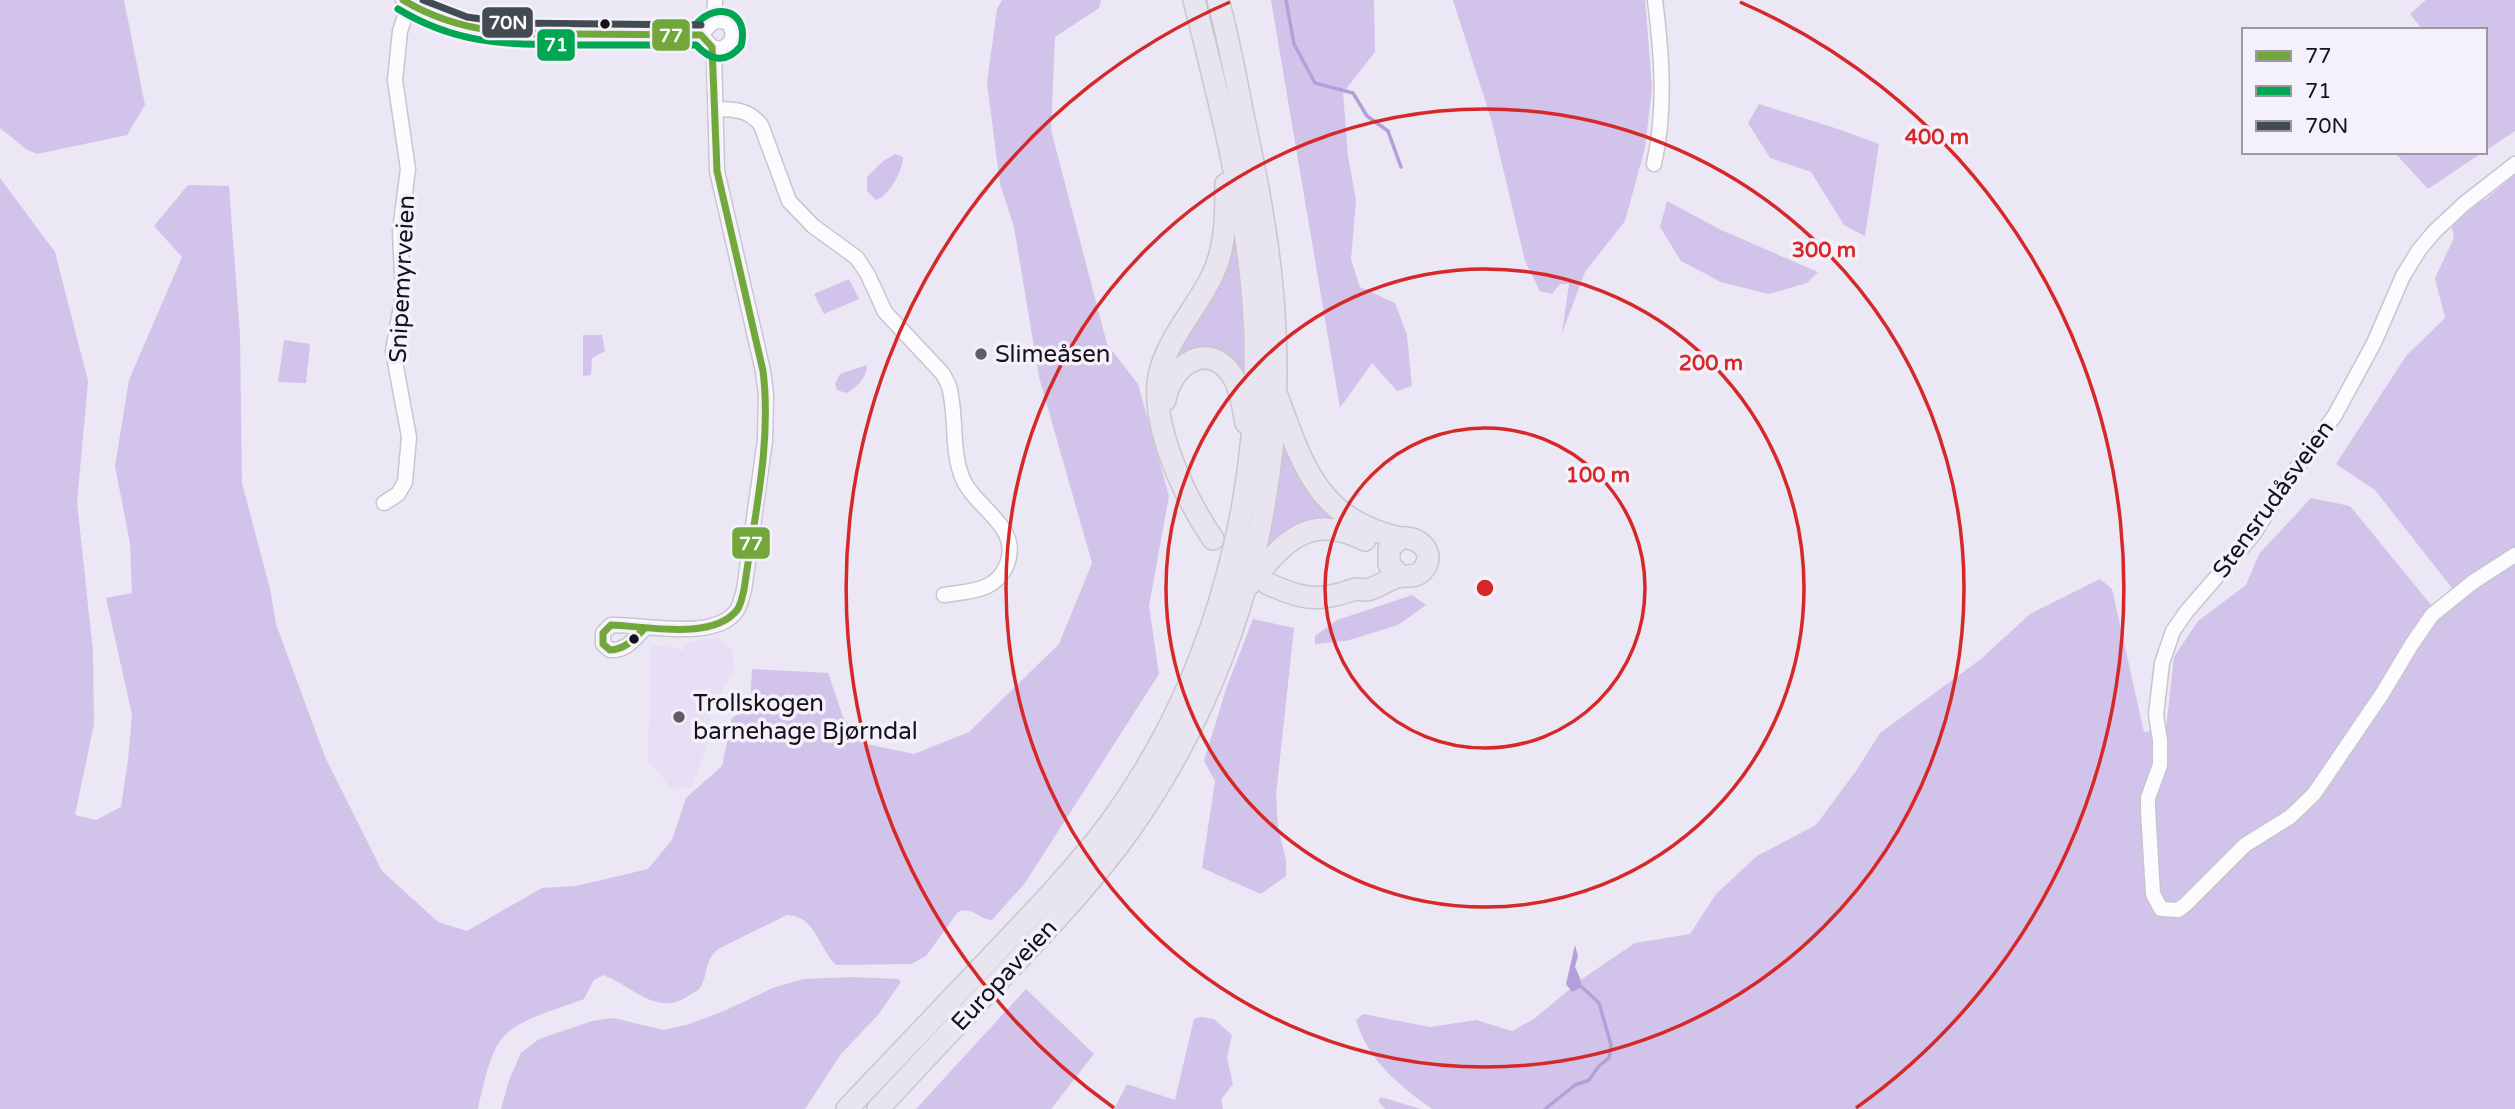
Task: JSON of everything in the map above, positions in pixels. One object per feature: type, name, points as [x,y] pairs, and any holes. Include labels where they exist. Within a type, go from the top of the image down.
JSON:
[{"type":"highway","points":[[1194,0],[1226,128],[1226,211],[1223,244],[1210,281],[1170,346],[1161,367],[1157,397],[1167,443],[1185,489],[1213,539]]},
{"type":"highway","points":[[1218,0],[1232,56],[1262,212],[1276,334],[1268,483],[1244,591]]},
{"type":"highway","name":"Europaveien","points":[[847,1109],[1029,918],[1086,853],[1132,789],[1195,671],[1221,597],[1237,537],[1251,450],[1256,388],[1253,302],[1245,234],[1226,128]]},
{"type":"highway","points":[[1161,419],[1168,386],[1176,372],[1193,360],[1217,362],[1228,370],[1237,383],[1251,450]]},
{"type":"highway","points":[[1275,389],[1300,458],[1334,507],[1358,523],[1394,557]]},
{"type":"highway","points":[[1244,591],[1278,550],[1291,539],[1313,530],[1327,528],[1352,534],[1394,557]]},
{"type":"highway","points":[[1268,584],[1312,598],[1356,589],[1368,590],[1394,557]]},
{"type":"highway","name":"Europaveien","points":[[878,1109],[1054,923],[1124,837],[1170,766],[1202,706],[1214,680],[1244,591]]},
{"type":"street","points":[[714,21],[715,0]]},
{"type":"street","points":[[1654,164],[1662,108],[1655,0]]},
{"type":"street","points":[[406,2],[452,25],[495,34],[701,35],[712,47],[716,72],[718,175],[765,383],[767,411],[763,457],[744,590],[735,613],[722,624],[709,628],[645,628]]},
{"type":"street","name":"Snipemyrveien","points":[[384,503],[398,494],[404,482],[410,437],[393,351],[403,295],[400,231],[408,169],[395,80],[406,2]]},
{"type":"street","points":[[701,35],[714,21],[729,23],[733,36],[731,42],[726,47],[712,47]]},
{"type":"street","points":[[717,109],[743,111],[756,119],[761,125],[789,201],[813,226],[857,258],[885,312],[943,374],[949,386],[962,477],[972,494],[1004,529],[1010,547],[1002,576],[995,583],[983,589],[944,595]]},
{"type":"street","name":"Stensrudåsveien","points":[[2515,164],[2458,209],[2419,250],[2403,276],[2374,343],[2335,415],[2285,484],[2253,535],[2187,611],[2169,639],[2162,663],[2156,715],[2160,765],[2148,798],[2153,894],[2161,909],[2178,909],[2185,905],[2245,845],[2298,810],[2336,765],[2432,615],[2473,582],[2515,555]]},
{"type":"shaded area","points":[[0,0],[124,0],[145,105],[127,135],[37,154],[26,149],[0,128]]},
{"type":"shaded area","points":[[1002,0],[1101,0],[1099,8],[1055,37],[1051,130],[1107,344],[1138,384],[1169,496],[1149,606],[1159,674],[1025,883],[992,920],[967,911],[958,912],[926,956],[911,964],[836,965],[810,927],[796,916],[787,915],[718,949],[708,963],[699,989],[679,1001],[668,1003],[646,998],[603,975],[594,980],[584,999],[520,1024],[504,1036],[491,1060],[478,1109],[0,1109],[0,178],[55,252],[88,381],[77,502],[93,652],[94,724],[75,815],[96,820],[121,807],[128,760],[132,715],[106,598],[132,593],[130,543],[115,466],[129,380],[182,257],[154,226],[188,185],[229,186],[240,335],[242,483],[270,589],[276,624],[325,757],[382,871],[438,922],[467,931],[542,888],[576,886],[648,869],[672,840],[686,798],[722,766],[732,718],[750,707],[752,669],[828,673],[843,717],[866,744],[914,754],[969,732],[1059,644],[1092,563],[1039,377],[1014,227],[1000,184],[987,83],[997,9]]},
{"type":"shaded area","points":[[1271,0],[1374,0],[1375,52],[1343,93],[1348,156],[1356,200],[1351,259],[1360,287],[1395,303],[1407,335],[1412,386],[1397,391],[1372,363],[1340,408]]},
{"type":"shaded area","points":[[1453,0],[1645,0],[1652,88],[1645,148],[1625,221],[1585,272],[1562,333],[1569,284],[1560,284],[1552,294],[1540,291],[1525,261],[1492,122]]},
{"type":"shaded area","points":[[2426,0],[2515,0],[2515,131],[2487,150],[2487,28],[2421,28],[2410,14]]},
{"type":"shaded area","points":[[1759,104],[1879,144],[1865,236],[1844,225],[1811,172],[1770,158],[1748,123]]},
{"type":"shaded area","points":[[895,154],[903,157],[898,175],[886,194],[876,200],[867,191],[867,177]]},
{"type":"shaded area","points":[[2396,154],[2480,154],[2428,189]]},
{"type":"shaded area","points":[[2515,174],[2515,1109],[1432,1109],[1407,1091],[1376,1059],[1356,1020],[1363,1014],[1430,1027],[1476,1020],[1512,1031],[1534,1019],[1582,979],[1635,943],[1690,934],[1716,894],[1757,856],[1816,825],[1880,733],[1981,659],[2030,614],[2100,579],[2112,589],[2144,732],[2166,729],[2174,657],[2198,621],[2246,585],[2259,554],[2311,498],[2350,506],[2441,617],[2459,597],[2375,490],[2336,464],[2406,356],[2445,318],[2435,278],[2454,238],[2450,218],[2486,199]]},
{"type":"shaded area","points":[[1667,201],[1721,230],[1818,272],[1807,283],[1769,294],[1721,282],[1681,261],[1660,227]]},
{"type":"shaded area","points":[[1232,217],[1242,299],[1244,388],[1233,367],[1167,366]]},
{"type":"shaded area","points":[[849,279],[859,299],[824,314],[814,294]]},
{"type":"shaded area","points":[[583,335],[602,335],[605,351],[592,358],[591,375],[583,376]]},
{"type":"shaded area","points":[[284,340],[310,344],[306,383],[278,382]]},
{"type":"shaded area","points":[[867,365],[864,378],[854,388],[846,393],[837,390],[835,384],[840,374]]},
{"type":"shaded area","points":[[1284,440],[1333,520],[1267,556]]},
{"type":"shaded area","points":[[1412,595],[1426,605],[1398,625],[1346,641],[1315,644],[1315,636],[1337,620]]},
{"type":"shaded area","points":[[1253,619],[1294,628],[1276,795],[1286,876],[1261,894],[1202,868],[1215,781],[1204,761],[1226,689]]},
{"type":"shaded area","name":"Trollskogen barnehage Bjørndal","points":[[717,637],[732,649],[734,672],[713,706],[703,757],[691,787],[672,789],[648,761],[651,645],[682,651],[688,643]]},
{"type":"shaded area","points":[[1575,945],[1578,956],[1575,967],[1582,987],[1572,992],[1566,984]]},
{"type":"shaded area","points":[[804,979],[898,979],[901,982],[878,1015],[841,1054],[805,1109],[501,1109],[509,1080],[521,1053],[539,1039],[592,1021],[614,1018],[663,1030],[724,1011],[775,987]]},
{"type":"shaded area","points":[[1026,989],[1094,1054],[1051,1109],[916,1109]]},
{"type":"shaded area","points":[[1194,1019],[1214,1019],[1232,1035],[1227,1058],[1233,1084],[1221,1100],[1223,1109],[1114,1109],[1127,1084],[1175,1100]]},
{"type":"shaded area","points":[[1381,1097],[1421,1109],[1385,1109],[1378,1101]]},
{"type":"waterway","points":[[1286,0],[1294,44],[1315,83],[1353,93],[1367,116],[1388,131],[1401,167]]},
{"type":"waterway","points":[[1545,1109],[1575,1085],[1589,1080],[1609,1058],[1611,1045],[1599,1003],[1582,987]]},
{"type":"transit line","name":"77","points":[[403,0],[445,20],[487,30],[701,35],[712,47],[717,171],[763,371],[765,425],[761,481],[744,590],[737,610],[726,620],[696,629],[611,625],[603,633],[603,644],[610,650],[621,648],[645,628]]},
{"type":"transit line","name":"70N","points":[[423,0],[467,17],[510,23],[701,25]]},
{"type":"transit line","name":"71","points":[[398,9],[442,30],[485,41],[578,45],[696,45],[707,54],[718,58],[730,56],[741,46],[741,25],[730,13],[714,13],[696,24]]},
{"type":"place","name":"Slimeåsen","points":[[981,354]]},
{"type":"place","name":"Trollskogen barnehage Bjørndal","points":[[679,717]]}]
